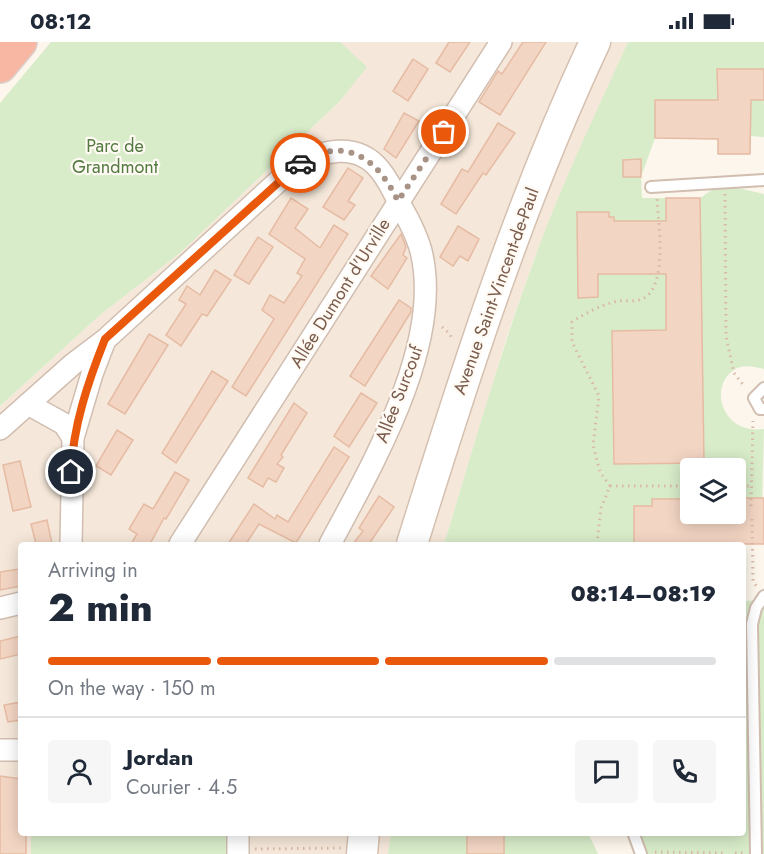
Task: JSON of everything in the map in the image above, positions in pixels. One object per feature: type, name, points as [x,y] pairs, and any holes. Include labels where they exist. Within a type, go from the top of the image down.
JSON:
[{"type":"highway","points":[[0,66],[20,42]]},
{"type":"street","name":"Allée Dumont d'Urville","points":[[181,542],[501,42]]},
{"type":"street","name":"Avenue Saint-Vincent-de-Paul","points":[[413,542],[465,375],[528,199],[595,42]]},
{"type":"street","name":"Allée Surcouf","points":[[0,429],[105,339],[294,167],[310,157],[338,150],[364,158],[377,166],[388,179],[421,250],[424,317],[415,359],[396,411],[331,542]]},
{"type":"street","points":[[71,542],[73,438],[105,339]]},
{"type":"street","points":[[28,404],[64,424],[73,438]]},
{"type":"street","points":[[0,608],[18,604]]},
{"type":"street","points":[[0,750],[18,750]]},
{"type":"lane","points":[[654,186],[764,180]]},
{"type":"lane","points":[[764,388],[754,398],[760,409],[764,409]]},
{"type":"lane","points":[[756,854],[752,624],[756,608],[764,596]]},
{"type":"lane","points":[[635,836],[641,853]]},
{"type":"path","points":[[725,182],[726,336],[734,373],[754,398],[751,506]]},
{"type":"path","points":[[610,486],[600,472],[593,445],[599,396],[572,342],[572,322],[591,310],[619,301],[642,299],[654,288],[659,275],[654,186]]},
{"type":"path","points":[[424,317],[450,334],[453,342]]},
{"type":"path","points":[[610,486],[680,486]]},
{"type":"path","points":[[597,542],[601,508],[610,486]]},
{"type":"path","points":[[746,486],[752,486]]},
{"type":"path","points":[[752,519],[753,581],[764,596]]},
{"type":"path","points":[[238,845],[363,845]]},
{"type":"path","points":[[641,853],[725,853]]},
{"type":"shaded area","points":[[340,42],[628,42],[564,185],[533,262],[508,333],[445,542],[18,542],[18,836],[31,836],[31,854],[0,854],[0,406],[100,315],[180,253],[339,102],[351,54]]},
{"type":"shaded area","points":[[229,836],[391,836],[388,854],[229,854]]},
{"type":"green space","name":"Parc de Grandmont","points":[[51,42],[340,42],[367,67],[339,102],[180,253],[100,315],[0,406],[0,103]]},
{"type":"green space","points":[[628,42],[764,42],[764,137],[751,136],[751,117],[709,100],[655,100],[655,138],[641,177],[642,198],[666,198],[666,344],[647,330],[612,331],[614,464],[680,463],[680,499],[652,499],[652,506],[634,507],[634,542],[445,542],[498,368],[543,235]],"holes":[[[577,212],[609,213],[609,217],[614,217],[614,221],[598,232],[597,297],[578,297]]]},
{"type":"green space","points":[[721,184],[764,194],[764,369],[740,367],[730,373],[723,383],[721,393],[722,405],[727,415],[736,424],[748,429],[764,429],[762,506],[746,501],[746,458],[703,458],[700,198]]},
{"type":"green space","points":[[764,600],[764,854],[646,854],[639,836],[746,836],[746,601]]},
{"type":"green space","points":[[31,836],[229,836],[229,854],[31,854]]},
{"type":"green space","points":[[390,836],[589,836],[598,854],[388,854]]},
{"type":"building","points":[[449,42],[470,42],[450,72],[436,63]]},
{"type":"building","points":[[523,42],[546,42],[500,115],[479,102],[498,71],[502,74]]},
{"type":"building","points":[[413,59],[428,69],[408,101],[393,91]]},
{"type":"building","points":[[717,69],[764,69],[764,100],[751,100],[750,154],[718,154],[718,139],[655,138],[655,100],[718,100]]},
{"type":"building","points":[[404,113],[419,121],[396,158],[384,149]]},
{"type":"building","points":[[498,123],[515,133],[486,175],[483,173],[456,214],[441,204],[462,169],[468,172]]},
{"type":"building","points":[[641,159],[641,177],[623,177],[623,160]]},
{"type":"building","points":[[348,168],[363,178],[348,201],[355,205],[344,220],[323,207]]},
{"type":"building","points":[[291,198],[308,209],[295,228],[320,248],[334,225],[348,234],[246,396],[232,387],[274,319],[262,310],[270,295],[284,303],[302,276],[297,273],[305,259],[269,234]]},
{"type":"building","points":[[666,198],[700,198],[704,458],[680,458],[680,463],[614,464],[612,331],[666,330],[666,274],[598,274],[598,297],[578,298],[577,212],[609,212],[609,217],[614,217],[614,221],[666,221]]},
{"type":"building","points":[[458,226],[479,239],[468,261],[460,256],[453,266],[440,257]]},
{"type":"building","points":[[401,234],[406,247],[403,255],[407,258],[388,289],[371,276]]},
{"type":"building","points":[[258,237],[273,247],[249,284],[234,275]]},
{"type":"building","points":[[215,270],[231,280],[207,316],[202,314],[181,346],[166,335],[186,304],[179,300],[187,286],[200,295]]},
{"type":"building","points":[[399,300],[411,308],[411,312],[365,386],[350,376]]},
{"type":"building","points":[[149,334],[168,345],[125,414],[108,404]]},
{"type":"building","points":[[212,371],[228,381],[176,463],[162,453]]},
{"type":"building","points":[[361,393],[377,403],[349,447],[334,436]]},
{"type":"building","points":[[294,403],[307,413],[281,455],[283,457],[277,464],[284,468],[276,482],[268,478],[263,487],[248,478]]},
{"type":"building","points":[[117,430],[133,440],[111,475],[96,466]]},
{"type":"building","points":[[334,447],[349,457],[297,542],[259,524],[247,542],[229,542],[254,504],[275,519],[277,515],[288,522]]},
{"type":"building","points":[[20,461],[31,507],[13,511],[3,465]]},
{"type":"building","points":[[175,472],[189,480],[151,542],[132,542],[137,534],[129,529],[144,504],[153,509]]},
{"type":"building","points":[[379,496],[394,507],[370,542],[355,542],[363,531],[359,528]]},
{"type":"building","points":[[746,498],[764,498],[764,544],[634,542],[634,506],[652,506],[652,499],[680,499],[680,524],[746,524]]},
{"type":"building","points":[[47,520],[52,542],[36,542],[31,524]]},
{"type":"building","points":[[18,569],[18,587],[0,590],[0,572]]},
{"type":"building","points":[[18,637],[18,655],[0,659],[0,641]]},
{"type":"building","points":[[18,703],[18,720],[8,722],[4,705]]},
{"type":"building","points":[[0,776],[18,779],[18,836],[26,836],[26,854],[0,854]]},
{"type":"building","points":[[467,836],[504,836],[504,854],[467,854]]},
{"type":"way so far","points":[[300,163],[321,153],[338,150],[352,153],[377,166],[388,179],[398,201],[444,132]]},
{"type":"route","points":[[71,472],[73,438],[105,339],[300,163]]}]
